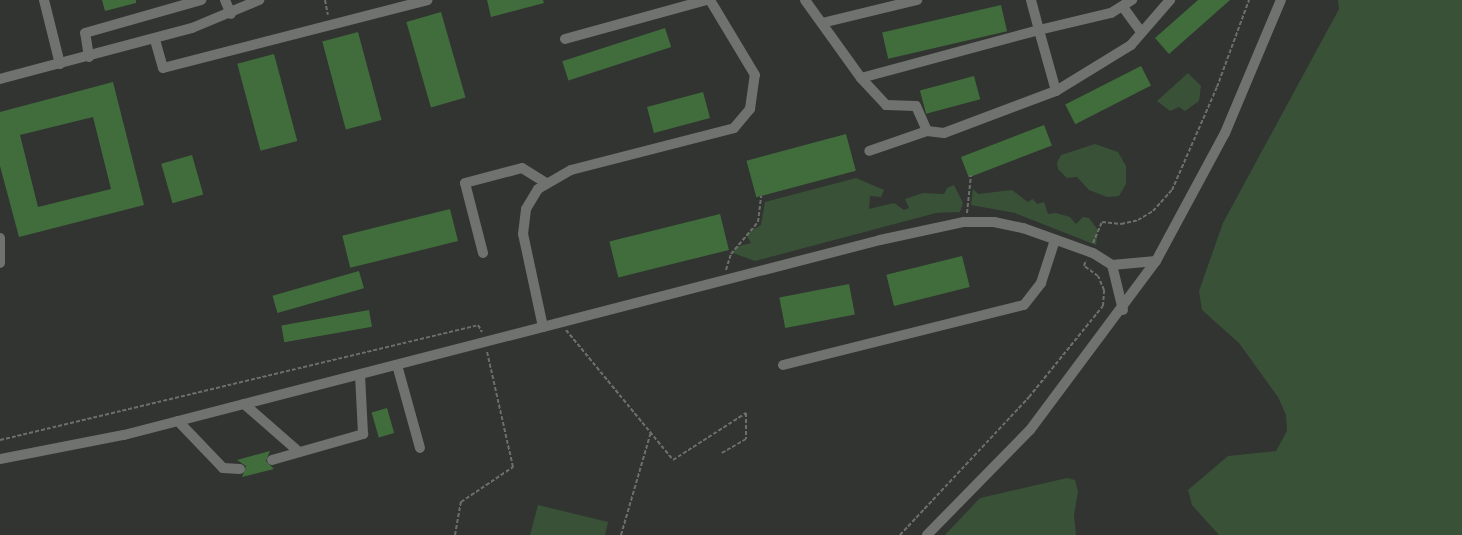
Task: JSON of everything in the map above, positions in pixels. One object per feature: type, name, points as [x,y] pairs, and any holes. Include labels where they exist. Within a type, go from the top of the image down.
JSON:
[{"type":"street","points":[[44,0],[60,64]]},
{"type":"street","points":[[89,57],[85,33],[201,0]]},
{"type":"street","points":[[225,0],[231,14]]},
{"type":"street","points":[[0,79],[155,40],[231,14],[259,0]]},
{"type":"street","points":[[155,40],[163,68],[331,26],[427,0]]},
{"type":"street","points":[[565,39],[707,0]]},
{"type":"street","points":[[543,327],[523,234],[526,209],[546,183],[571,170],[734,128],[743,121],[754,99],[754,75],[710,0]]},
{"type":"street","points":[[805,0],[860,78],[886,105],[916,106],[927,131]]},
{"type":"street","points":[[822,23],[917,0]]},
{"type":"street","points":[[1031,0],[1056,91]]},
{"type":"street","points":[[860,78],[1123,7],[1132,0]]},
{"type":"street","points":[[869,151],[927,131],[944,133],[1056,91],[1131,45],[1170,0]]},
{"type":"street","points":[[927,535],[1030,430],[1123,310],[1156,261],[1225,133],[1281,0]]},
{"type":"street","points":[[1123,7],[1141,32]]},
{"type":"street","points":[[483,253],[464,183],[522,168],[546,183]]},
{"type":"street","points":[[0,459],[178,421],[880,240],[967,222],[994,222],[1055,240],[1090,252],[1112,265],[1156,261]]},
{"type":"street","points":[[0,238],[0,263]]},
{"type":"street","points":[[783,365],[1024,305],[1041,283],[1055,240]]},
{"type":"street","points":[[1112,265],[1123,310]]},
{"type":"street","points":[[397,365],[420,448]]},
{"type":"street","points":[[272,460],[363,434],[360,374]]},
{"type":"street","points":[[244,404],[299,452]]},
{"type":"street","points":[[178,421],[223,468],[240,469]]},
{"type":"path","points":[[325,0],[331,26]]},
{"type":"path","points":[[900,535],[1029,397],[1102,306],[1101,283],[1084,266],[1102,222],[1120,224],[1138,220],[1153,212],[1172,190],[1249,0]]},
{"type":"path","points":[[967,222],[971,175]]},
{"type":"path","points":[[723,281],[731,254],[758,222],[761,196]]},
{"type":"path","points":[[560,323],[673,460],[746,413],[746,439],[722,453]]},
{"type":"path","points":[[0,440],[478,325],[484,343],[514,468],[461,502],[455,535]]},
{"type":"path","points":[[621,535],[651,432]]},
{"type":"green space","points":[[1338,0],[1462,0],[1462,535],[1219,535],[1192,505],[1188,490],[1228,456],[1276,451],[1287,431],[1286,415],[1278,397],[1239,343],[1202,310],[1199,291],[1223,223],[1339,9]]},
{"type":"green space","points":[[1188,73],[1201,86],[1199,101],[1185,111],[1179,107],[1170,111],[1157,101]]},
{"type":"green space","points":[[1095,144],[1118,152],[1126,166],[1126,184],[1119,196],[1107,197],[1089,190],[1077,177],[1067,178],[1058,169],[1057,163],[1061,155]]},
{"type":"green space","points":[[856,178],[884,190],[881,197],[870,196],[869,209],[894,203],[904,210],[909,208],[905,199],[923,193],[944,194],[947,188],[954,185],[963,203],[960,212],[936,213],[755,261],[733,253],[735,247],[751,243],[746,234],[761,225],[765,202]]},
{"type":"green space","points":[[973,189],[978,194],[1012,190],[1028,202],[1033,199],[1037,204],[1044,202],[1048,214],[1056,213],[1070,217],[1076,224],[1083,217],[1089,218],[1098,230],[1096,245],[1015,213],[971,205]]},
{"type":"green space","points":[[1067,478],[1075,480],[1078,491],[1074,515],[1076,535],[945,535],[980,498]]},
{"type":"green space","points":[[538,505],[608,522],[605,535],[530,535]]},
{"type":"building","points":[[102,0],[136,0],[136,3],[105,11]]},
{"type":"building","points":[[487,0],[543,0],[544,3],[491,17]]},
{"type":"building","points":[[1198,0],[1230,0],[1169,54],[1155,38]]},
{"type":"building","points":[[1001,5],[1007,31],[888,59],[882,32]]},
{"type":"building","points":[[441,12],[466,98],[431,107],[406,22]]},
{"type":"building","points":[[665,28],[671,47],[568,80],[562,61]]},
{"type":"building","points":[[358,32],[382,120],[346,129],[322,42]]},
{"type":"building","points":[[274,54],[297,141],[261,151],[237,64]]},
{"type":"building","points":[[1141,66],[1151,86],[1075,124],[1065,105]]},
{"type":"building","points":[[974,76],[980,99],[926,114],[920,90]]},
{"type":"building","points":[[113,82],[144,205],[19,237],[0,166],[0,112]],"holes":[[[93,117],[111,189],[38,207],[20,135]]]},
{"type":"building","points":[[703,92],[710,118],[654,133],[647,107]]},
{"type":"building","points":[[1044,125],[1052,146],[969,177],[961,157]]},
{"type":"building","points":[[846,134],[856,171],[756,197],[747,161]]},
{"type":"building","points":[[192,155],[203,194],[173,203],[161,164]]},
{"type":"building","points":[[450,209],[458,241],[350,268],[342,236]]},
{"type":"building","points":[[720,214],[729,250],[618,277],[609,242]]},
{"type":"building","points":[[962,256],[970,287],[894,306],[886,275]]},
{"type":"building","points":[[359,271],[364,288],[277,313],[272,296]]},
{"type":"building","points":[[849,284],[855,314],[785,328],[779,298]]},
{"type":"building","points":[[369,310],[372,327],[284,342],[281,325]]},
{"type":"building","points":[[387,408],[394,433],[379,437],[372,412]]},
{"type":"building","points":[[270,451],[266,461],[274,469],[242,477],[246,466],[237,460]]}]
